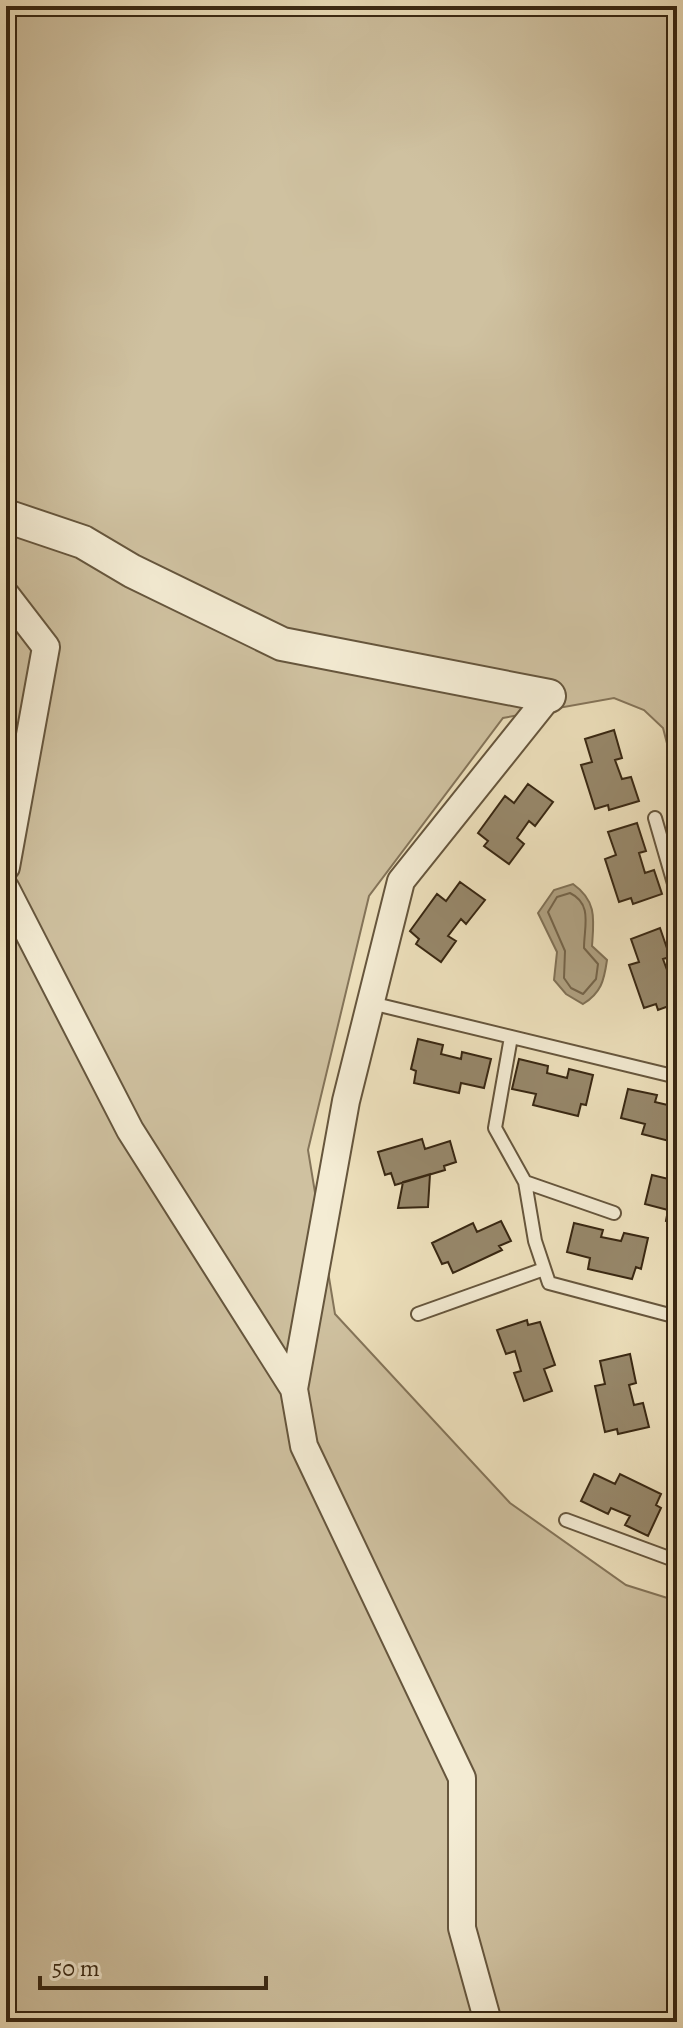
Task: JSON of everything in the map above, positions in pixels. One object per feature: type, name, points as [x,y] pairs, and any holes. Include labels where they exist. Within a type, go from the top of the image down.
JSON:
[{"type":"street","points":[[6,516],[83,542],[132,571],[282,644],[549,696],[401,881],[346,1101],[294,1389],[304,1446],[462,1778],[462,1928],[488,2022]]},
{"type":"street","points":[[6,595],[46,647],[6,867]]},
{"type":"street","points":[[6,889],[130,1130],[294,1389]]},
{"type":"lane","points":[[655,818],[677,894]]},
{"type":"lane","points":[[371,1003],[677,1077]]},
{"type":"lane","points":[[511,1037],[495,1128],[525,1182],[535,1241],[549,1283],[677,1317]]},
{"type":"lane","points":[[525,1182],[614,1213]]},
{"type":"lane","points":[[418,1314],[544,1269]]},
{"type":"lane","points":[[566,1520],[677,1561]]},
{"type":"shaded area","points":[[6,6],[677,6],[677,782],[663,728],[644,710],[614,698],[503,718],[369,896],[308,1150],[335,1314],[510,1503],[626,1585],[677,1601],[677,2022],[6,2022]]},
{"type":"water","points":[[573,884],[590,904],[592,946],[607,960],[601,986],[583,1004],[566,994],[554,980],[557,952],[538,913],[554,890]]},
{"type":"building","points":[[614,730],[622,758],[615,760],[622,779],[631,777],[639,801],[609,810],[608,805],[595,809],[581,765],[592,762],[585,739]]},
{"type":"building","points":[[528,784],[553,802],[535,826],[529,821],[517,838],[524,844],[509,864],[484,846],[488,841],[478,833],[505,796],[514,803]]},
{"type":"building","points":[[637,823],[646,851],[639,853],[645,873],[654,870],[662,894],[633,904],[631,898],[619,902],[605,859],[616,855],[608,832]]},
{"type":"building","points":[[460,882],[485,900],[466,924],[461,919],[448,936],[456,941],[441,962],[416,944],[419,939],[410,931],[437,894],[446,901]]},
{"type":"building","points":[[660,928],[670,957],[663,959],[670,978],[677,976],[677,1003],[658,1010],[656,1004],[644,1008],[629,965],[639,962],[631,939]]},
{"type":"building","points":[[418,1039],[443,1045],[441,1054],[461,1059],[462,1052],[491,1059],[484,1088],[461,1083],[459,1093],[414,1083],[416,1071],[411,1069]]},
{"type":"building","points":[[519,1059],[548,1066],[547,1073],[567,1078],[569,1069],[593,1075],[586,1105],[581,1104],[578,1116],[533,1105],[536,1094],[512,1089]]},
{"type":"building","points":[[628,1089],[657,1095],[655,1102],[676,1107],[677,1101],[677,1143],[642,1134],[645,1124],[621,1118]]},
{"type":"building","points":[[422,1139],[425,1149],[450,1141],[456,1162],[444,1166],[445,1170],[395,1185],[391,1173],[385,1175],[378,1152]]},
{"type":"building","points":[[430,1174],[428,1207],[398,1208],[403,1182]]},
{"type":"building","points":[[652,1175],[677,1181],[677,1223],[666,1221],[668,1210],[645,1204]]},
{"type":"building","points":[[501,1221],[511,1241],[499,1246],[502,1250],[453,1273],[448,1262],[442,1264],[432,1243],[473,1223],[477,1232]]},
{"type":"building","points":[[574,1223],[603,1230],[601,1237],[621,1241],[624,1233],[648,1238],[641,1269],[636,1267],[632,1279],[588,1269],[590,1258],[567,1252]]},
{"type":"building","points":[[527,1320],[528,1325],[540,1322],[555,1365],[544,1369],[552,1391],[524,1401],[514,1373],[521,1371],[515,1351],[506,1354],[497,1330]]},
{"type":"building","points":[[630,1354],[636,1383],[629,1385],[634,1405],[643,1403],[649,1427],[618,1434],[617,1429],[605,1432],[595,1386],[605,1384],[600,1361]]},
{"type":"building","points":[[594,1474],[615,1484],[620,1474],[661,1494],[656,1505],[661,1508],[648,1536],[625,1525],[630,1516],[611,1508],[608,1514],[581,1501]]}]
